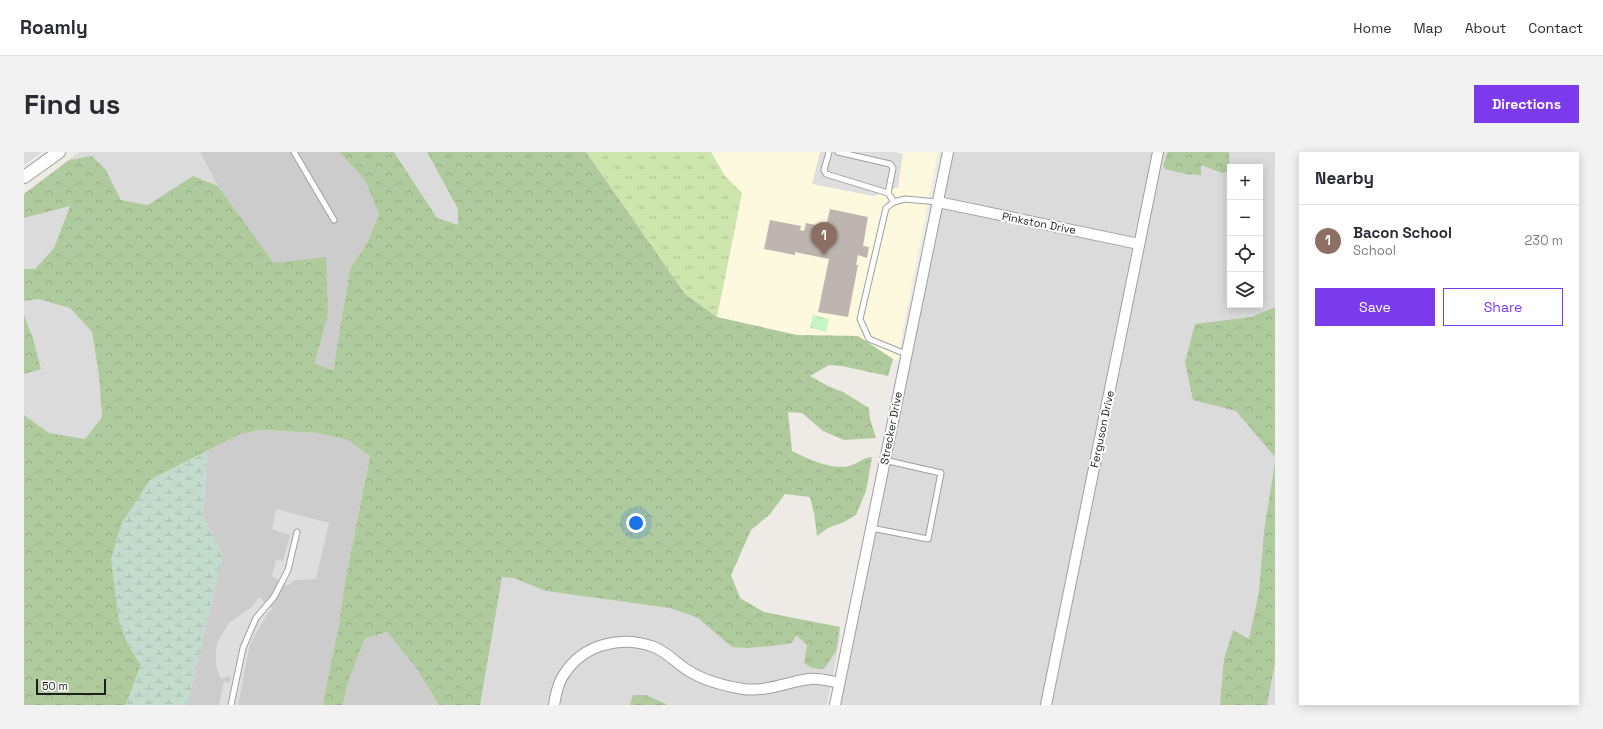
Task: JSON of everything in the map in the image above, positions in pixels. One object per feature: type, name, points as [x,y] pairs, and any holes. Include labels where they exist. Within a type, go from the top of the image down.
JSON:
[{"type":"street","points":[[24,177],[59,152]]},
{"type":"street","name":"Strecker Drive","points":[[835,705],[948,152]]},
{"type":"street","name":"Ferguson Drive","points":[[1046,705],[1158,152]]},
{"type":"street","name":"Pinkston Drive","points":[[938,202],[1140,244]]},
{"type":"street","points":[[554,705],[561,680],[565,673],[577,660],[585,654],[604,645],[623,642],[632,642],[653,647],[690,672],[704,679],[724,685],[754,689],[775,688],[809,679],[840,683]]},
{"type":"lane","points":[[294,152],[334,220]]},
{"type":"lane","points":[[829,152],[824,170],[826,174],[888,193],[894,202]]},
{"type":"lane","points":[[838,152],[890,164],[892,168],[888,193]]},
{"type":"lane","points":[[906,354],[869,340],[860,319],[886,208],[894,202],[905,199],[938,202]]},
{"type":"lane","points":[[871,528],[928,539],[941,473],[884,460]]},
{"type":"lane","points":[[231,705],[243,648],[256,618],[274,597],[288,570],[297,532]]},
{"type":"shaded area","points":[[24,152],[42,152],[24,165]]},
{"type":"shaded area","points":[[79,152],[200,152],[218,186],[193,176],[148,205],[121,200],[106,170],[92,156],[69,160]]},
{"type":"shaded area","points":[[200,152],[339,152],[365,180],[379,215],[367,243],[350,269],[333,370],[315,365],[328,315],[274,263],[218,186]]},
{"type":"shaded area","points":[[394,152],[427,152],[458,209],[458,226],[437,218]]},
{"type":"shaded area","points":[[711,152],[938,152],[898,361],[858,336],[797,335],[717,317],[742,194],[725,176]]},
{"type":"shaded area","points":[[820,152],[895,152],[903,154],[898,187],[874,196],[812,184]]},
{"type":"shaded area","points":[[952,152],[1275,152],[1275,705],[1052,705],[1145,240],[946,200],[944,193]]},
{"type":"shaded area","points":[[938,202],[1139,244],[1046,705],[835,705]]},
{"type":"shaded area","points":[[70,206],[54,248],[35,269],[24,269],[24,218]]},
{"type":"shaded area","points":[[38,299],[70,308],[92,332],[99,376],[102,417],[85,439],[49,433],[24,415],[24,374],[41,368],[33,338],[24,315],[24,301]]},
{"type":"shaded area","points":[[260,430],[318,433],[349,440],[370,456],[323,705],[187,705],[223,555],[203,517],[207,451],[240,433]]},
{"type":"shaded area","points":[[276,509],[329,523],[316,579],[295,580],[287,586],[272,576],[276,560],[283,561],[290,535],[272,529]]},
{"type":"shaded area","points":[[504,566],[841,633],[827,705],[477,705]]},
{"type":"shaded area","points":[[259,597],[273,609],[268,613],[250,644],[238,705],[219,705],[224,681],[229,683],[231,679],[230,676],[221,679],[216,666],[216,649],[218,641],[229,623],[253,606]]},
{"type":"shaded area","points":[[387,632],[416,668],[439,705],[343,705],[348,682],[365,639]]},
{"type":"green space","points":[[339,152],[394,152],[437,218],[458,225],[458,209],[427,152],[586,152],[685,294],[717,317],[797,335],[858,336],[893,359],[888,376],[842,366],[829,365],[810,376],[843,392],[869,408],[870,419],[876,438],[844,440],[823,431],[802,413],[788,412],[792,451],[827,465],[842,467],[855,464],[872,457],[866,491],[856,515],[844,522],[828,528],[817,536],[810,497],[785,494],[770,514],[751,530],[731,575],[740,598],[764,612],[840,627],[836,651],[824,669],[812,668],[804,663],[807,645],[796,635],[792,643],[748,648],[732,647],[698,618],[670,608],[546,591],[514,578],[502,577],[480,705],[439,705],[416,668],[387,632],[365,639],[348,682],[343,705],[323,705],[370,456],[348,440],[318,433],[260,430],[240,434],[150,480],[127,643],[141,665],[126,705],[24,705],[24,415],[49,433],[85,439],[102,417],[99,376],[92,332],[70,308],[38,299],[24,301],[24,269],[35,269],[54,248],[70,206],[24,218],[24,194],[69,160],[92,156],[106,170],[121,200],[148,205],[193,176],[218,186],[274,263],[326,257],[328,315],[315,364],[333,370],[350,269],[367,243],[379,215],[365,180]]},
{"type":"green space","points":[[586,152],[711,152],[725,176],[742,193],[717,317],[685,294]]},
{"type":"green space","points":[[1168,152],[1229,152],[1230,164],[1227,164],[1227,172],[1222,173],[1201,165],[1201,175],[1186,174],[1165,169],[1163,166]]},
{"type":"green space","points":[[1275,307],[1275,457],[1236,411],[1193,400],[1185,362],[1195,324],[1252,317]]},
{"type":"green space","points":[[24,315],[33,338],[41,369],[24,374]]},
{"type":"green space","points":[[813,315],[829,319],[826,332],[810,328]]},
{"type":"green space","points":[[207,451],[203,517],[223,555],[187,705],[126,705],[141,665],[127,643],[119,622],[111,560],[121,524],[150,480]]},
{"type":"green space","points":[[1275,462],[1275,663],[1267,705],[1220,705],[1224,659],[1233,630],[1249,639],[1259,592],[1264,531]]},
{"type":"green space","points":[[633,695],[646,695],[668,705],[630,705]]},
{"type":"building","points":[[830,209],[868,217],[863,246],[869,247],[867,258],[858,255],[856,265],[858,265],[848,317],[818,312],[829,259],[795,252],[795,255],[764,249],[770,220],[801,226],[800,230],[804,231],[806,223],[826,227]]},
{"type":"place","name":"Bacon School","points":[[824,255]]}]
